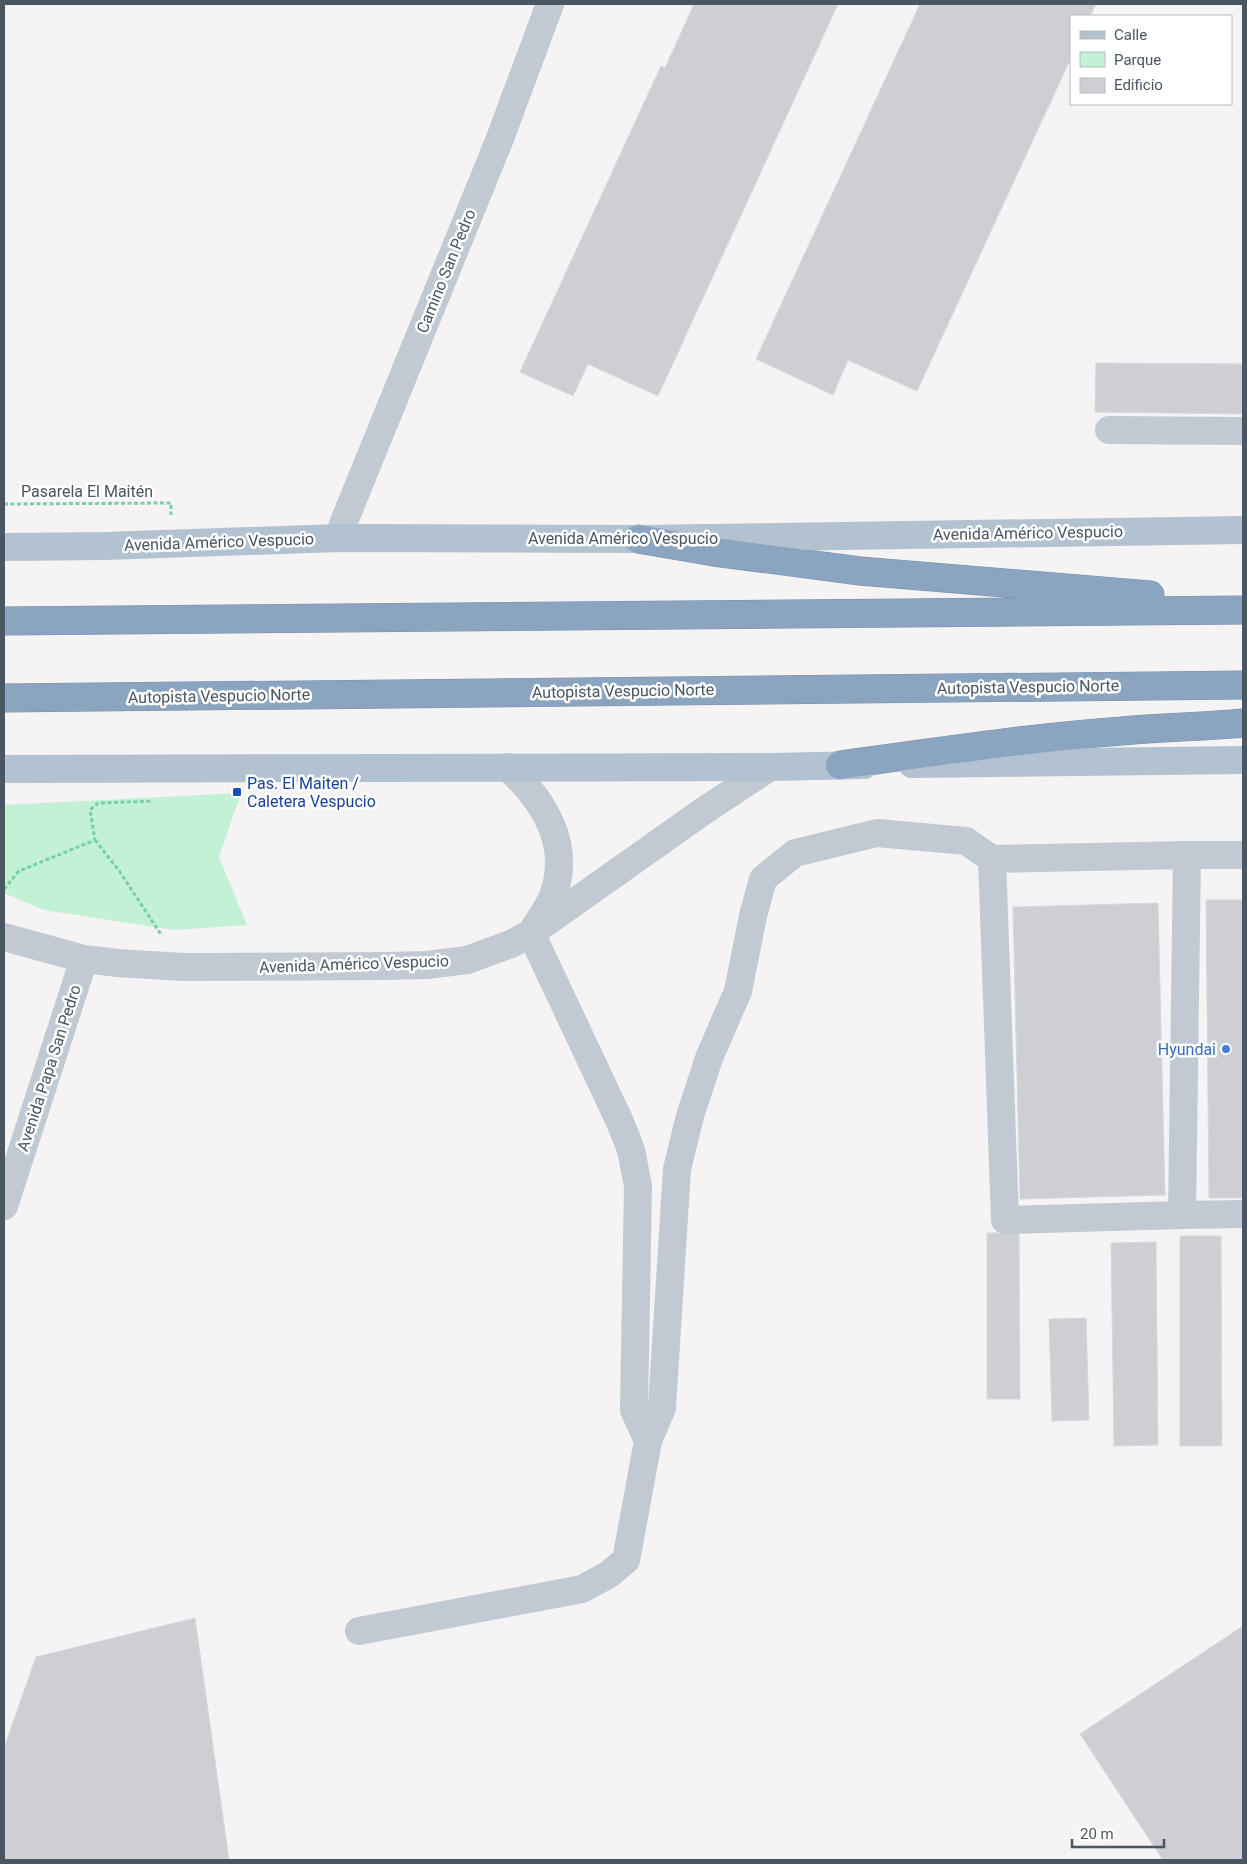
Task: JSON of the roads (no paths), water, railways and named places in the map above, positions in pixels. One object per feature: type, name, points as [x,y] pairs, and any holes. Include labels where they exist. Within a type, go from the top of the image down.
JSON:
[{"type":"highway","points":[[638,539],[714,552],[860,571],[1243,603]]},
{"type":"highway","points":[[4,621],[1243,610]]},
{"type":"highway","name":"Autopista Vespucio Norte","points":[[4,698],[1243,685]]},
{"type":"highway","points":[[840,765],[1123,730],[1243,723]]},
{"type":"main road","name":"Avenida Américo Vespucio","points":[[4,547],[105,546],[339,538],[638,539],[1243,530]]},
{"type":"main road","points":[[4,769],[770,767],[1243,760]]},
{"type":"street","name":"Camino San Pedro","points":[[339,538],[342,524],[500,141],[550,4]]},
{"type":"street","points":[[1109,430],[1243,431]]},
{"type":"street","points":[[507,767],[523,782],[540,803],[555,833],[558,850],[559,866],[554,893],[548,907],[530,933],[632,1150],[638,1186],[634,1410],[648,1440]]},
{"type":"street","name":"Avenida Américo Vespucio","points":[[4,937],[84,959],[184,967],[447,964],[489,953],[530,933],[705,810],[770,767]]},
{"type":"street","points":[[358,1632],[582,1588],[608,1575],[626,1560],[648,1440],[662,1408],[677,1169],[690,1116],[709,1058],[738,991],[753,916],[763,879],[795,853],[876,834],[966,841],[992,859],[1243,855]]},
{"type":"street","points":[[1182,1215],[1187,855]]},
{"type":"street","points":[[992,859],[1005,1220],[1243,1214]]},
{"type":"street","name":"Avenida Papa San Pedro","points":[[4,1206],[84,959]]},
{"type":"place","name":"Pas. El Maiten / Caletera Vespucio","points":[[237,792]]},
{"type":"place","name":"Hyundai","points":[[1226,1049]]}]
